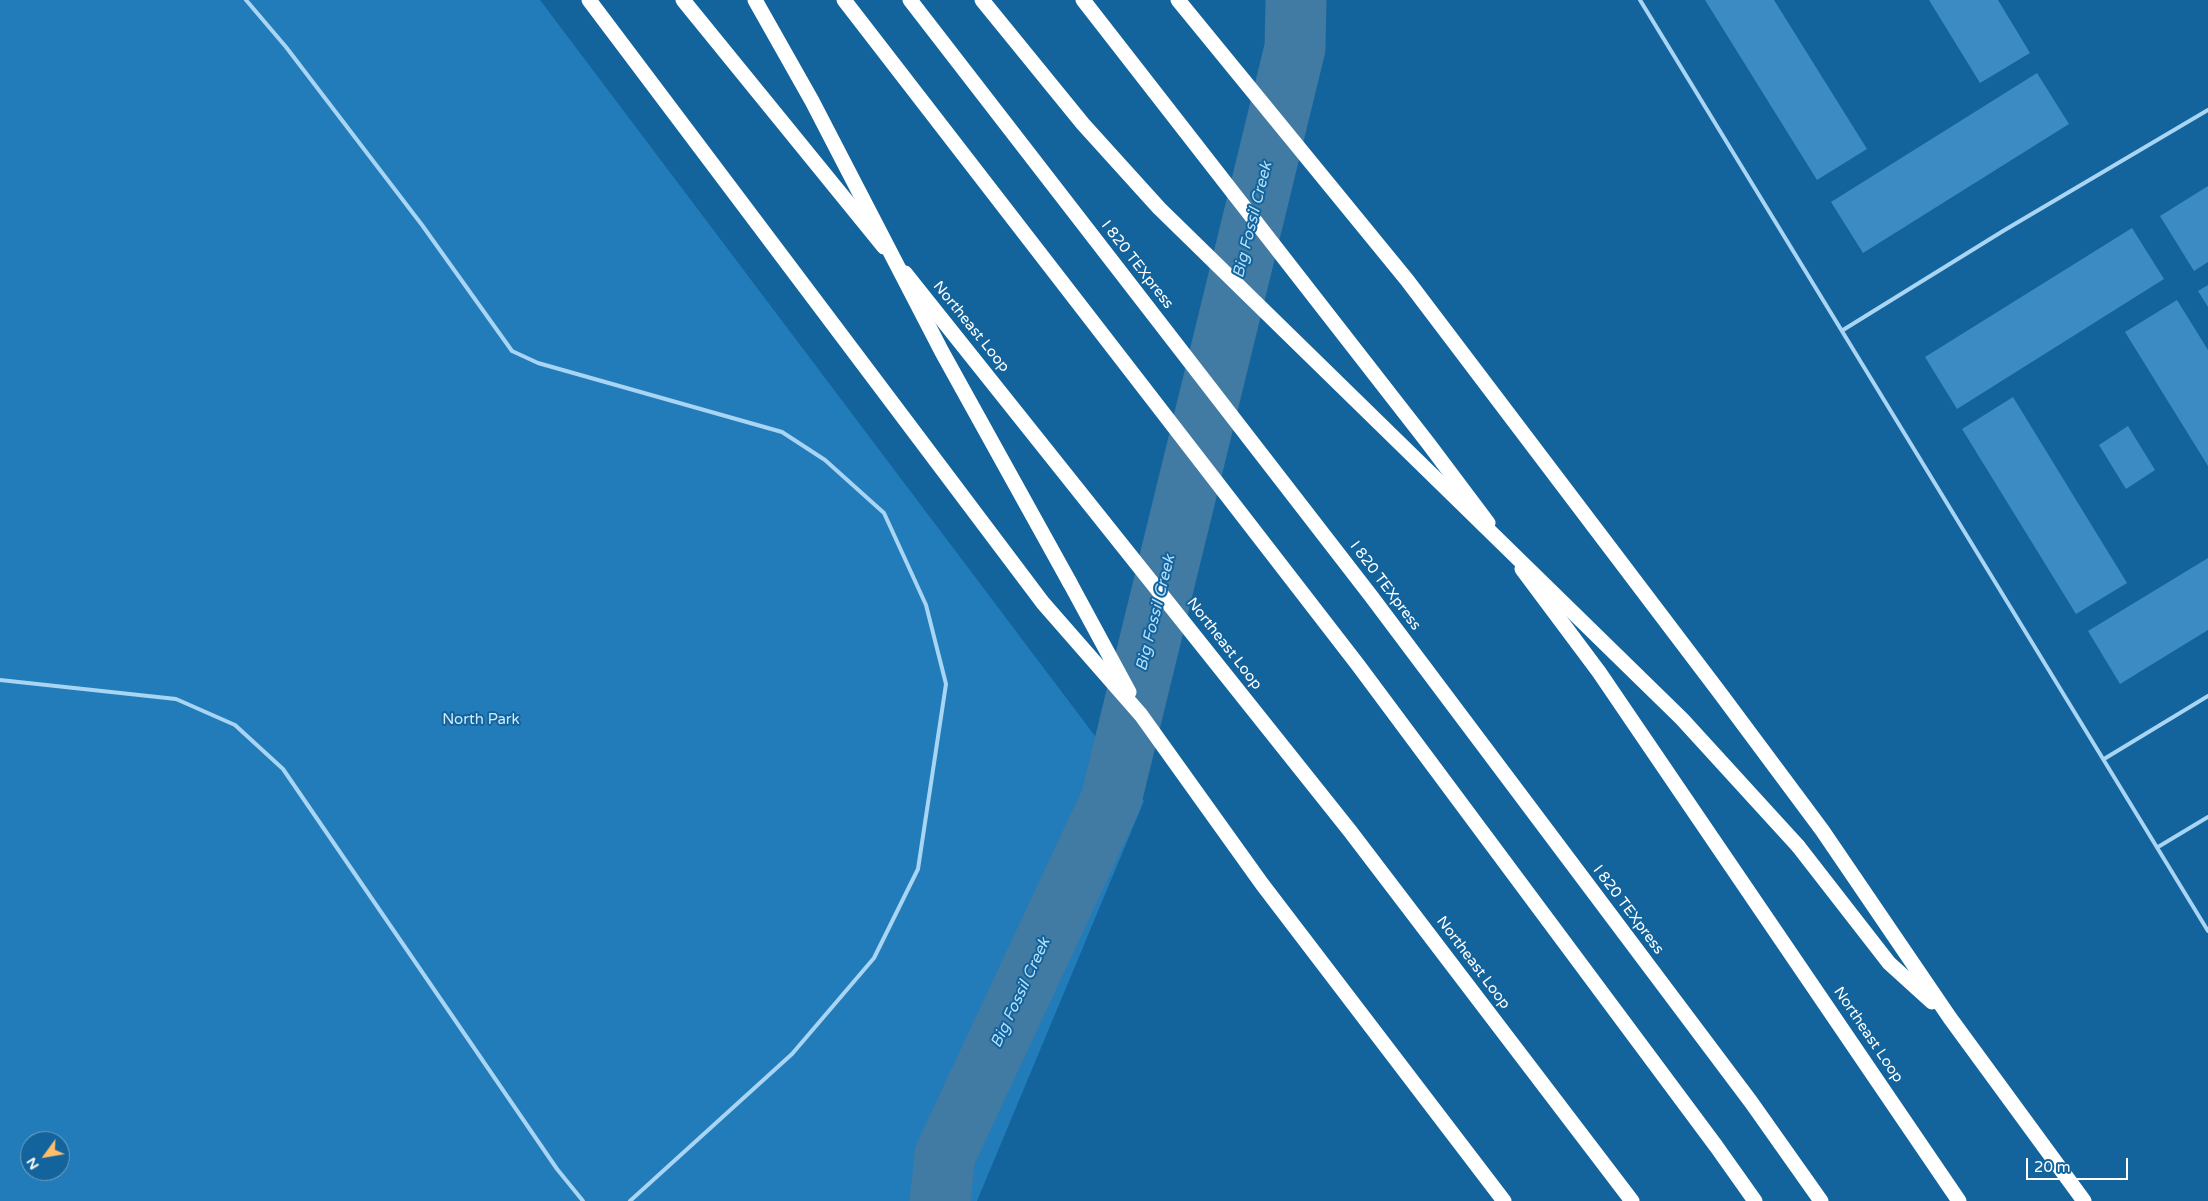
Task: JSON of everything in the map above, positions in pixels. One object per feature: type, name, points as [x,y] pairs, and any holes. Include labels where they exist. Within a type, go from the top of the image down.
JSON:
[{"type":"highway","points":[[589,0],[1042,603],[1141,714],[1262,884],[1501,1197]]},
{"type":"highway","name":"Northeast Loop","points":[[683,0],[1002,393],[1350,831],[1632,1201]]},
{"type":"highway","points":[[754,0],[812,101],[942,352],[1141,714]]},
{"type":"highway","points":[[844,0],[1358,665],[1755,1201]]},
{"type":"highway","name":"I 820 TEXpress","points":[[910,0],[1371,596],[1751,1102],[1821,1201]]},
{"type":"highway","points":[[982,0],[1083,124],[1159,208],[1682,719],[1798,846],[1889,963],[1950,1018]]},
{"type":"highway","name":"Northeast Loop","points":[[1083,0],[1428,443],[1599,672],[1959,1201]]},
{"type":"highway","points":[[1178,0],[1407,280],[1822,830],[1950,1018],[2084,1201]]},
{"type":"lane","points":[[246,0],[286,47],[422,225],[512,351],[538,363],[782,432],[825,460],[884,514],[926,605],[946,684],[918,869],[914,878],[874,958],[792,1054],[630,1201]]},
{"type":"lane","points":[[1640,0],[2208,930]]},
{"type":"lane","points":[[1843,330],[2003,231],[2208,110]]},
{"type":"lane","points":[[0,680],[176,699],[235,725],[283,769],[557,1169],[583,1201]]},
{"type":"lane","points":[[2104,759],[2208,696]]},
{"type":"lane","points":[[2158,847],[2208,817]]},
{"type":"green space","name":"North Park","points":[[0,0],[540,0],[1144,801],[977,1201],[0,1201]]},
{"type":"building","points":[[1705,0],[1774,0],[1867,149],[1817,180]]},
{"type":"building","points":[[1929,0],[1998,0],[2030,53],[1980,83]]},
{"type":"building","points":[[2037,73],[2069,124],[1863,253],[1831,202]]},
{"type":"building","points":[[2208,186],[2208,262],[2194,271],[2160,216]]},
{"type":"building","points":[[2132,228],[2164,279],[1957,409],[1925,357]]},
{"type":"building","points":[[2208,285],[2208,307],[2198,291]]},
{"type":"building","points":[[2177,300],[2208,350],[2208,466],[2125,332]]},
{"type":"building","points":[[2013,397],[2127,583],[2076,614],[1962,429]]},
{"type":"building","points":[[2128,426],[2155,470],[2126,489],[2099,445]]},
{"type":"building","points":[[2208,558],[2208,630],[2120,684],[2088,631]]},
{"type":"waterway","name":"Big Fossil Creek","points":[[940,1201],[945,1155],[1111,800],[1295,48],[1296,0]]}]
